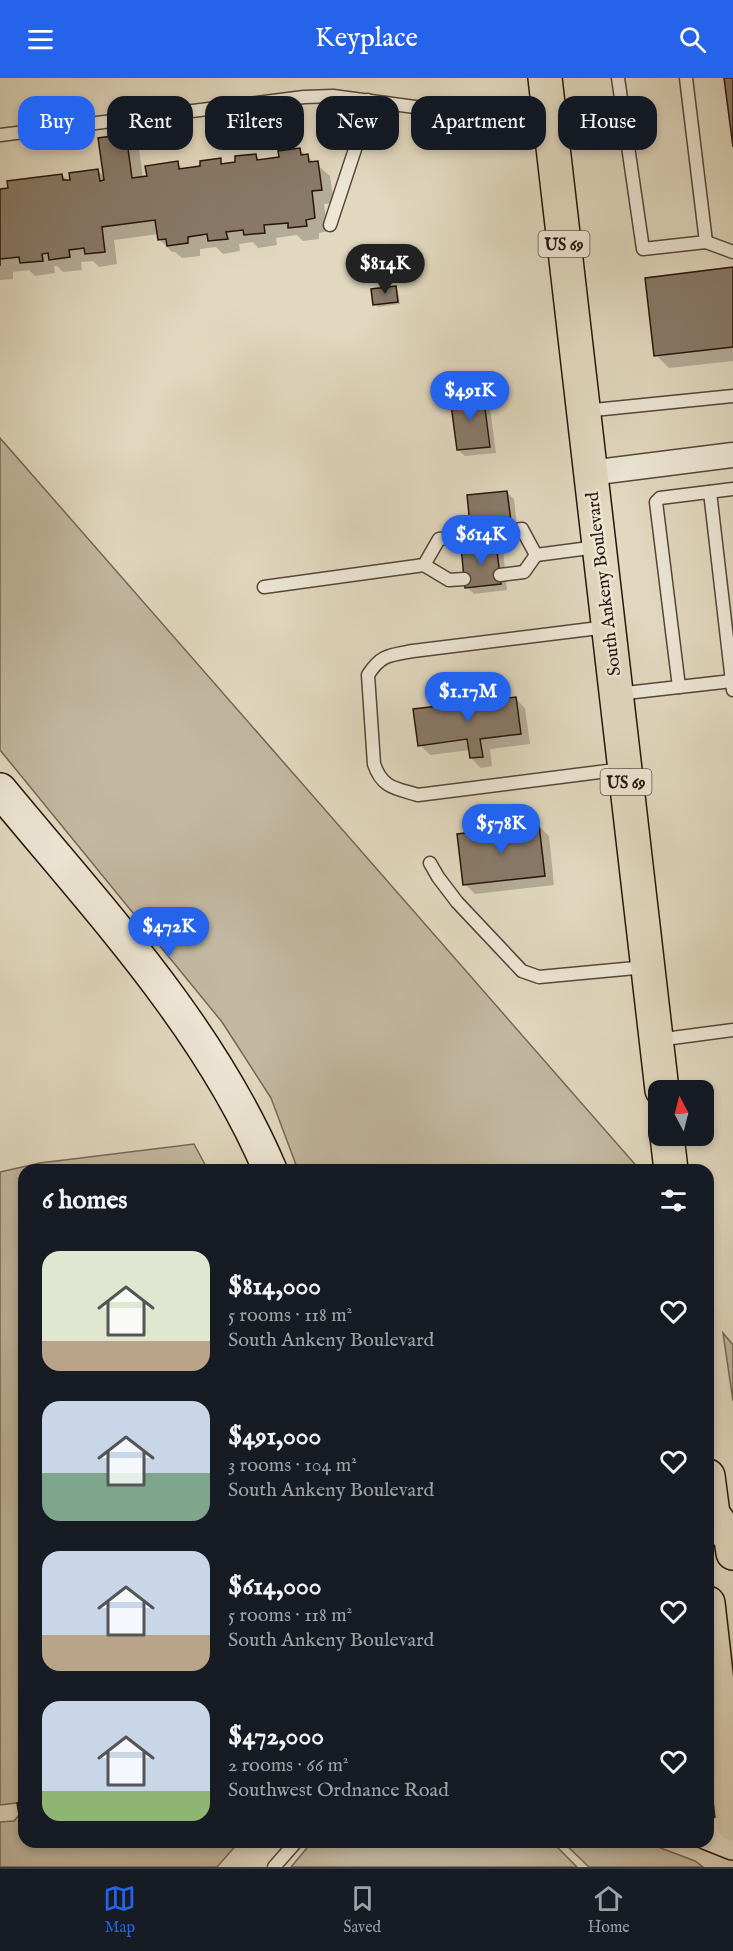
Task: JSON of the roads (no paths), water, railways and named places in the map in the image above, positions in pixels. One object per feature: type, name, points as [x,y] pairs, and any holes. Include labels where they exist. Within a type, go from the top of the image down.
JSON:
[{"type":"main road","name":"South Ankeny Boulevard","points":[[545,78],[661,1080]]},
{"type":"main road","points":[[668,1146],[670,1164]]},
{"type":"main road","points":[[714,1524],[731,1539],[733,1552]]},
{"type":"main road","points":[[714,1656],[733,1824]]},
{"type":"street","points":[[590,473],[733,455]]},
{"type":"street","points":[[0,790],[87,894],[193,1031],[233,1093],[267,1164]]},
{"type":"street","points":[[714,1835],[733,1843]]},
{"type":"lane","points":[[618,78],[620,96]]},
{"type":"lane","points":[[686,78],[706,242]]},
{"type":"lane","points":[[0,135],[316,97]]},
{"type":"lane","points":[[399,104],[445,111],[509,108],[558,111]]},
{"type":"lane","points":[[330,225],[355,150]]},
{"type":"lane","points":[[628,150],[643,249],[706,242],[733,252]]},
{"type":"lane","points":[[583,411],[733,396]]},
{"type":"lane","points":[[679,687],[656,502],[660,498],[733,489]]},
{"type":"lane","points":[[616,695],[679,687],[733,686],[710,492]]},
{"type":"lane","points":[[424,565],[439,539],[522,529],[536,555]]},
{"type":"lane","points":[[500,575],[524,572],[536,555],[598,547]]},
{"type":"lane","points":[[264,586],[424,565],[449,580],[464,579]]},
{"type":"lane","points":[[608,627],[413,651],[382,659],[376,663],[368,675],[374,764],[378,776],[388,786],[418,795],[625,768]]},
{"type":"lane","points":[[430,863],[457,902],[522,970],[539,977],[648,967]]},
{"type":"lane","points":[[656,1040],[733,1030]]},
{"type":"lane","points":[[274,1867],[291,1848]]}]
